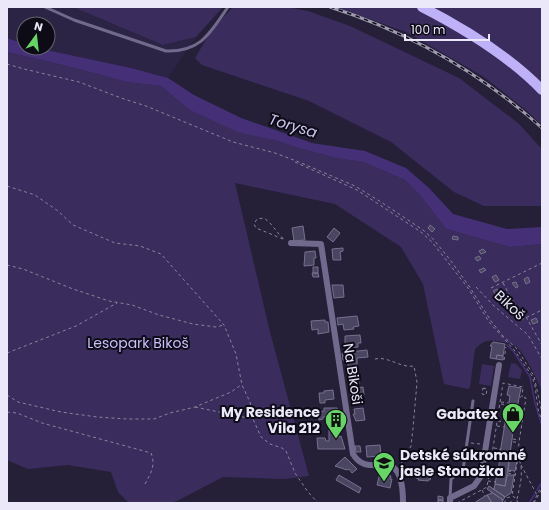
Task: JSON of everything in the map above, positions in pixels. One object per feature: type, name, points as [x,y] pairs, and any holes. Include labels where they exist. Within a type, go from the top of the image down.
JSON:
[{"type":"main road","points":[[422,7],[490,47],[513,63],[542,90]]},
{"type":"street","name":"Na Bikoši","points":[[291,244],[321,244],[353,454],[357,461],[364,464],[389,465],[397,470],[401,477],[403,503]]},
{"type":"street","points":[[450,501],[474,486],[482,476],[498,367]]},
{"type":"lane","points":[[45,7],[74,20],[166,51],[178,51],[191,48],[202,41],[211,32],[228,7]]},
{"type":"lane","points":[[450,501],[451,479],[463,470],[473,401]]},
{"type":"path","points":[[7,64],[79,82],[146,106],[233,142],[275,153],[357,190],[421,232],[432,242],[468,288],[489,322],[515,351],[532,376],[538,409],[542,421]]},
{"type":"path","points":[[294,161],[355,186],[422,230],[434,240],[470,286],[491,321],[503,336],[517,349],[534,376],[542,413]]},
{"type":"path","points":[[7,186],[35,195],[58,211],[73,225],[115,242],[140,246],[161,254],[224,325],[236,354],[242,385],[250,402],[253,419],[261,437],[270,444],[286,451],[295,473],[308,492],[318,503]]},
{"type":"path","points":[[283,239],[271,222],[264,218],[257,219],[254,224],[256,228],[283,239],[291,244]]},
{"type":"path","points":[[491,288],[542,263]]},
{"type":"path","points":[[7,265],[23,269],[73,289],[132,305],[159,315],[193,324],[216,327],[224,325]]},
{"type":"path","points":[[502,282],[522,320],[542,310]]},
{"type":"path","name":"Bikoš","points":[[476,287],[528,335],[542,359]]},
{"type":"path","points":[[7,353],[76,326],[118,302]]},
{"type":"path","points":[[526,317],[542,345]]},
{"type":"path","points":[[498,367],[503,365],[506,347]]},
{"type":"path","points":[[375,359],[382,358],[406,367],[414,366],[417,382],[411,446],[400,468]]},
{"type":"path","points":[[457,503],[487,487],[503,384],[523,387],[521,397],[526,398],[511,501]]},
{"type":"path","points":[[7,395],[18,402],[61,412],[112,418],[154,419],[194,407],[231,392],[242,385]]},
{"type":"path","points":[[500,402],[508,404]]},
{"type":"path","points":[[194,407],[253,419]]},
{"type":"path","points":[[7,412],[17,413],[42,423],[151,453],[154,460],[153,468],[145,484]]},
{"type":"path","points":[[517,417],[523,419]]},
{"type":"path","points":[[497,421],[522,425]]},
{"type":"path","points":[[496,426],[504,427]]},
{"type":"path","points":[[513,441],[519,441]]},
{"type":"path","points":[[493,448],[500,449],[499,454],[518,457]]},
{"type":"path","points":[[518,457],[537,495]]},
{"type":"path","points":[[491,459],[499,460]]},
{"type":"path","points":[[518,503],[517,500],[522,473],[521,465]]},
{"type":"path","points":[[508,472],[516,474]]},
{"type":"path","points":[[488,481],[496,482]]},
{"type":"path","points":[[533,503],[542,485]]},
{"type":"path","points":[[533,503],[542,489]]},
{"type":"path","points":[[482,490],[485,496]]},
{"type":"path","points":[[512,496],[517,500]]},
{"type":"path","points":[[504,503],[505,500],[512,496]]},
{"type":"path","points":[[505,500],[509,502],[511,501]]},
{"type":"path","points":[[511,501],[515,503]]},
{"type":"shaded area","points":[[7,7],[73,7],[163,45],[196,37],[168,78],[131,68],[56,52],[56,16],[16,16],[16,41],[7,38]]},
{"type":"shaded area","points":[[7,38],[16,41],[16,54],[7,52]]},
{"type":"shaded area","points":[[56,52],[131,68],[168,78],[194,95],[241,118],[312,143],[365,151],[406,168],[429,188],[453,214],[507,229],[542,227],[542,244],[510,247],[446,229],[420,195],[405,180],[363,162],[336,158],[275,140],[238,132],[188,109],[161,86],[127,82],[24,56],[56,56]]},
{"type":"green space","points":[[73,7],[223,7],[196,37],[163,45]]},
{"type":"green space","points":[[233,7],[286,7],[308,11],[350,26],[459,78],[518,123],[542,149],[542,206],[484,206],[454,192],[391,142],[309,101],[202,65],[195,58],[211,31]]},
{"type":"green space","points":[[335,7],[542,7],[542,125],[527,111],[484,77],[406,32]]},
{"type":"green space","name":"Lesopark Bikoš","points":[[7,52],[16,54],[16,56],[24,56],[127,82],[161,86],[188,109],[295,147],[336,158],[363,162],[405,180],[420,195],[446,229],[510,247],[542,244],[542,391],[519,349],[511,344],[494,340],[485,342],[475,349],[470,387],[468,389],[444,384],[423,284],[401,247],[335,204],[235,183],[270,332],[309,476],[284,479],[223,477],[177,501],[169,503],[129,503],[118,492],[111,472],[68,465],[28,469],[7,460]]},
{"type":"green space","points":[[511,363],[516,364],[522,370],[520,379],[508,377]]},
{"type":"green space","points":[[482,364],[494,366],[491,386],[479,384]]},
{"type":"building","points":[[430,225],[435,229],[432,232],[428,228]]},
{"type":"building","points":[[303,226],[305,240],[294,241],[292,228]]},
{"type":"building","points":[[334,228],[340,233],[333,242],[327,237]]},
{"type":"building","points":[[453,236],[458,237],[458,240],[452,239]]},
{"type":"building","points":[[343,248],[343,251],[340,252],[341,260],[333,260],[332,249]]},
{"type":"building","points":[[483,249],[486,252],[481,254],[479,251]]},
{"type":"building","points":[[315,251],[316,258],[314,258],[314,265],[304,266],[305,252]]},
{"type":"building","points":[[479,256],[481,259],[477,261],[475,258]]},
{"type":"building","points":[[313,267],[318,267],[318,273],[313,273]]},
{"type":"building","points":[[484,268],[486,270],[481,273],[479,270]]},
{"type":"building","points":[[312,273],[318,273],[319,277],[313,277]]},
{"type":"building","points":[[496,275],[499,280],[495,282],[492,277]]},
{"type":"building","points":[[528,277],[530,282],[526,284],[524,279]]},
{"type":"building","points":[[516,282],[518,287],[516,288],[512,283]]},
{"type":"building","points":[[332,285],[343,285],[344,297],[334,298]]},
{"type":"building","points":[[497,289],[500,294],[497,296],[493,291]]},
{"type":"building","points":[[357,316],[359,326],[353,327],[354,329],[344,330],[343,324],[338,325],[337,318]]},
{"type":"building","points":[[536,318],[538,322],[533,324],[531,320]]},
{"type":"building","points":[[325,320],[325,322],[328,322],[329,332],[318,334],[318,329],[312,330],[311,321]]},
{"type":"building","points":[[360,335],[361,343],[358,343],[358,347],[348,348],[348,344],[345,345],[345,336]]},
{"type":"building","points":[[493,342],[505,344],[503,356],[497,355],[496,359],[490,358],[492,346],[490,346]]},
{"type":"building","points":[[367,350],[368,357],[357,358],[357,365],[348,366],[348,360],[343,360],[342,353]]},
{"type":"building","points":[[497,355],[503,356],[503,360],[496,359]]},
{"type":"building","points":[[358,370],[359,384],[351,385],[349,371]]},
{"type":"building","points":[[509,386],[521,388],[516,422],[506,421],[510,396],[507,395]]},
{"type":"building","points":[[363,387],[364,395],[351,397],[350,389]]},
{"type":"building","points":[[333,390],[334,399],[325,400],[325,403],[320,403],[319,393]]},
{"type":"building","points":[[324,408],[337,408],[339,422],[331,423],[330,416],[323,417],[323,419],[319,420],[318,412],[324,411]]},
{"type":"building","points":[[363,408],[365,420],[356,421],[353,414],[355,414],[354,409]]},
{"type":"building","points":[[505,423],[514,425],[510,454],[500,453]]},
{"type":"building","name":"My Residence Vila 212","points":[[338,429],[339,437],[341,436],[345,449],[318,449],[317,438],[325,438],[326,441],[329,441],[329,430]]},
{"type":"building","points":[[380,445],[381,456],[367,457],[366,446]]},
{"type":"building","points":[[355,446],[360,446],[361,452],[356,452]]},
{"type":"building","points":[[500,456],[509,458],[505,486],[495,484]]},
{"type":"building","points":[[345,457],[357,469],[352,473],[349,469],[347,470],[335,466]]},
{"type":"building","points":[[509,459],[517,460],[515,471],[508,470]]},
{"type":"building","points":[[418,471],[431,477],[430,480],[418,480],[419,479],[416,478]]},
{"type":"building","name":"Detské súkromné jasle Stonožka","points":[[380,473],[391,476],[390,479],[392,479],[390,488],[377,485]]},
{"type":"building","points":[[339,475],[361,488],[359,493],[336,480]]},
{"type":"building","points":[[507,475],[514,475],[511,493],[505,497],[494,489],[495,484],[505,486]]},
{"type":"building","points":[[489,486],[505,497],[503,500],[487,489]]},
{"type":"building","points":[[490,491],[503,500],[502,503],[492,503],[487,495],[492,493]]},
{"type":"building","points":[[487,495],[492,503],[475,503],[477,501]]},
{"type":"building","points":[[438,496],[443,497],[443,500],[438,500]]},
{"type":"building","points":[[438,500],[443,500],[443,503],[438,503]]},
{"type":"waterway","points":[[507,345],[514,352],[530,377],[535,403],[542,426]]},
{"type":"waterway","points":[[537,490],[542,482]]},
{"type":"waterway","points":[[529,503],[535,494]]},
{"type":"railway","points":[[330,7],[387,29],[442,56],[494,89],[542,128]]},
{"type":"place","name":"Gabatex","points":[[513,434]]},
{"type":"place","name":"My Residence Vila 212","points":[[336,440]]},
{"type":"place","name":"Detské súkromné jasle Stonožka","points":[[384,482]]},
{"type":"water label","name":"Torysa","points":[[293,126]]}]
